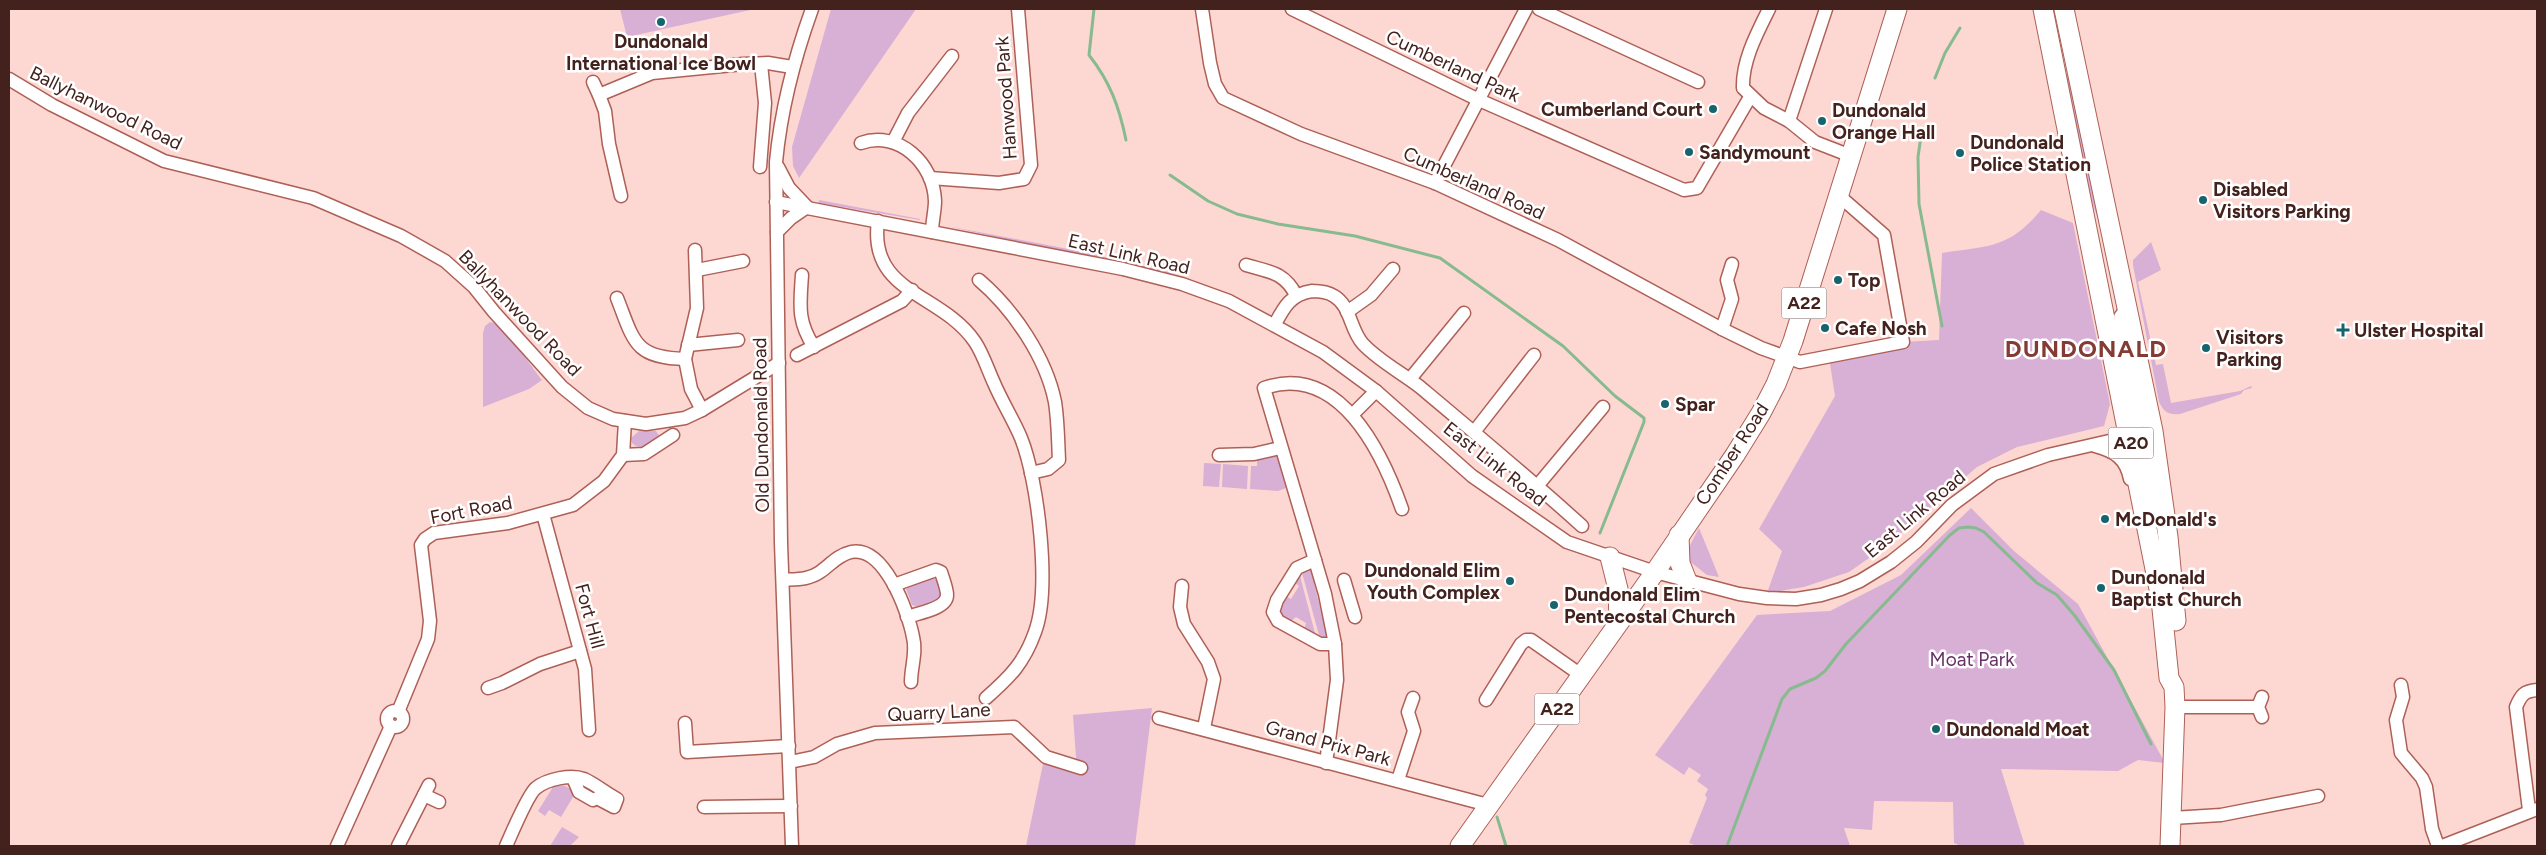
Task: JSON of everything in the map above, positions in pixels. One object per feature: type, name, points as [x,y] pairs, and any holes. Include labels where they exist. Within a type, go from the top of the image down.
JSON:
[{"type":"highway","name":"Comber Road","points":[[1460,846],[1655,572],[1762,413],[1786,358],[1897,9]]},
{"type":"highway","name":"A20","points":[[2043,9],[2140,434],[2168,537],[2179,676],[2174,686]]},
{"type":"highway","name":"A20","points":[[2064,9],[2126,308],[2149,533],[2161,599],[2169,678],[2174,686],[2175,707],[2170,846]]},
{"type":"highway","points":[[1679,535],[1679,558],[1687,581]]},
{"type":"highway","points":[[1610,557],[1618,588],[1619,622]]},
{"type":"street","name":"Old Dundonald Road","points":[[792,846],[783,580],[776,162],[779,135],[792,67],[812,9]]},
{"type":"street","name":"Hanwood Park","points":[[930,178],[999,183],[1024,180],[1031,165],[1018,9]]},
{"type":"street","name":"Cumberland Road","points":[[1202,9],[1210,63],[1215,84],[1223,98],[1301,134],[1435,183],[1558,240],[1722,328],[1786,358]]},
{"type":"street","name":"Cumberland Park","points":[[1292,9],[1479,100],[1684,190],[1697,188],[1750,97]]},
{"type":"street","points":[[1435,183],[1526,9]]},
{"type":"street","points":[[1539,9],[1698,82]]},
{"type":"street","points":[[1769,9],[1743,74],[1743,88],[1750,97],[1764,108],[1789,121],[1815,142],[1851,156]]},
{"type":"street","points":[[1789,121],[1826,9]]},
{"type":"street","points":[[892,142],[908,113],[952,56]]},
{"type":"street","points":[[600,95],[652,73],[761,64],[792,67]]},
{"type":"street","points":[[760,167],[764,103],[761,64]]},
{"type":"street","name":"Ballyhanwood Road","points":[[9,79],[52,105],[164,161],[313,198],[401,236],[445,261],[474,287],[494,312],[562,387],[588,408],[613,419],[646,424],[669,422],[702,410],[780,363]]},
{"type":"street","points":[[593,82],[606,111],[609,144],[621,196]]},
{"type":"street","points":[[861,143],[871,140],[892,142],[911,152],[930,178],[935,201],[932,232]]},
{"type":"street","points":[[776,162],[789,188],[807,207],[791,218],[777,232]]},
{"type":"street","points":[[1786,358],[1800,362],[1903,342],[1884,235],[1837,194]]},
{"type":"street","name":"East Link Road","points":[[776,202],[1168,280],[1229,301],[1275,324],[1323,352],[1376,391],[1472,476],[1567,542],[1655,572],[1739,594],[1767,598],[1796,599],[1834,591],[1860,581],[1891,562],[1916,542],[1968,491],[1994,474],[2048,455],[2140,434]]},
{"type":"street","points":[[878,221],[878,252],[885,267],[902,287],[912,290],[947,312],[975,342],[1021,438],[1031,473],[1041,559],[1041,595],[1036,631],[1016,671],[986,698]]},
{"type":"street","points":[[695,250],[697,270],[696,308],[685,358],[691,389],[702,410]]},
{"type":"street","points":[[697,270],[743,261]]},
{"type":"street","points":[[1722,328],[1732,299],[1727,280],[1732,264]]},
{"type":"street","points":[[1246,265],[1279,274],[1287,281],[1296,295]]},
{"type":"street","points":[[1347,312],[1371,295],[1393,269]]},
{"type":"street","points":[[802,275],[799,311],[804,332],[814,347]]},
{"type":"street","points":[[978,280],[999,297],[1031,342],[1055,401],[1059,460],[1048,469],[1031,473]]},
{"type":"street","points":[[797,355],[902,300],[912,290]]},
{"type":"street","points":[[1275,324],[1284,307],[1296,295],[1318,291],[1334,295],[1347,312],[1356,334],[1363,344],[1410,379],[1538,485],[1582,526]]},
{"type":"street","points":[[617,298],[637,344],[648,354],[663,358],[685,358]]},
{"type":"street","points":[[1410,379],[1464,313]]},
{"type":"street","points":[[688,345],[738,340]]},
{"type":"street","points":[[1474,432],[1534,355]]},
{"type":"street","points":[[1326,763],[1337,680],[1335,644],[1327,603],[1280,448],[1264,388],[1288,382],[1303,384],[1332,398],[1352,415],[1379,452],[1402,509]]},
{"type":"street","points":[[1352,415],[1376,391]]},
{"type":"street","points":[[1538,485],[1603,407]]},
{"type":"street","points":[[625,421],[623,455],[644,454],[673,435]]},
{"type":"street","points":[[2093,446],[2109,450],[2124,462],[2137,514],[2149,533]]},
{"type":"street","points":[[1218,455],[1254,454],[1280,448]]},
{"type":"street","name":"Fort Road","points":[[338,846],[391,726],[387,717],[391,712],[398,712],[428,639],[428,603],[421,545],[425,538],[434,534],[508,523],[573,505],[604,481],[623,455]]},
{"type":"street","name":"Fort Hill","points":[[543,514],[585,669],[589,730]]},
{"type":"street","points":[[783,580],[802,579],[818,574],[839,557],[861,550],[873,556],[894,586],[914,638],[915,657],[911,682]]},
{"type":"street","points":[[1315,560],[1297,568],[1277,600],[1273,612],[1278,621],[1320,644],[1335,644]]},
{"type":"street","points":[[894,586],[916,576],[936,570],[941,572],[947,595],[946,602],[941,606],[907,617]]},
{"type":"street","points":[[1344,580],[1355,617]]},
{"type":"street","points":[[1182,586],[1180,608],[1184,624],[1208,662],[1214,679],[1204,728]]},
{"type":"street","points":[[1327,603],[1349,596]]},
{"type":"street","points":[[1486,700],[1521,644],[1526,640],[1531,640],[1581,675]]},
{"type":"street","points":[[488,688],[502,684],[540,664],[580,651]]},
{"type":"street","points":[[2402,685],[2403,697],[2396,720],[2401,753],[2422,778],[2426,787],[2432,829],[2440,846],[2533,809],[2516,708],[2520,697],[2526,691],[2537,690]]},
{"type":"street","points":[[1398,780],[1414,731],[1408,712],[1413,698]]},
{"type":"street","points":[[2175,707],[2261,707]]},
{"type":"street","name":"Grand Prix Park","points":[[1159,718],[1204,728],[1326,763],[1398,780],[1488,805]]},
{"type":"street","points":[[685,723],[687,752],[789,746]]},
{"type":"street","name":"Quarry Lane","points":[[790,762],[814,757],[837,744],[875,733],[1014,727],[1046,757],[1081,768]]},
{"type":"street","points":[[506,846],[535,788],[556,779],[573,778]]},
{"type":"street","points":[[398,846],[426,790],[439,802]]},
{"type":"street","points":[[2172,818],[2221,815],[2318,796]]},
{"type":"street","points":[[704,807],[791,806]]},
{"type":"green space","name":"Dundonald International Ice Bowl","points":[[620,9],[787,9],[750,10],[627,37]]},
{"type":"green space","points":[[831,9],[916,9],[799,178],[793,166],[792,147]]},
{"type":"green space","points":[[2064,74],[2072,79],[2102,230],[2085,183]]},
{"type":"green space","points":[[819,200],[920,219],[920,220],[819,203]]},
{"type":"green space","points":[[2041,210],[2073,223],[2110,404],[2104,426],[2017,447],[1977,467],[1885,547],[1849,572],[1804,587],[1767,593],[1782,551],[1759,529],[1835,396],[1829,357],[1903,342],[1939,340],[1942,253],[1997,244],[2019,232]]},
{"type":"green space","points":[[947,226],[1079,251],[1173,273],[1173,276]]},
{"type":"green space","points":[[2151,242],[2161,270],[2138,282],[2156,365],[2163,364],[2171,403],[2240,391],[2251,386],[2252,388],[2244,390],[2241,394],[2180,414],[2169,413],[2163,408],[2159,402],[2133,265],[2133,260]]},
{"type":"green space","points":[[490,322],[503,330],[542,380],[529,389],[483,407],[483,333],[485,326]]},
{"type":"green space","points":[[639,431],[656,431],[660,437],[646,448],[636,446],[632,443],[631,438]]},
{"type":"green space","points":[[1277,455],[1287,484],[1286,488],[1278,491],[1250,489],[1251,466],[1257,466],[1257,460]]},
{"type":"green space","points":[[1204,463],[1221,464],[1219,487],[1203,486]]},
{"type":"green space","points":[[1223,464],[1248,466],[1247,489],[1222,487]]},
{"type":"green space","name":"Moat Park","points":[[1971,508],[2014,551],[2078,604],[2165,763],[2138,760],[2118,771],[2001,769],[2025,846],[1961,846],[1954,843],[1953,802],[1874,801],[1872,830],[1844,828],[1850,846],[1697,846],[1689,843],[1707,798],[1705,795],[1708,789],[1697,781],[1701,775],[1689,767],[1684,775],[1655,755],[1757,615],[1830,611],[1901,575]]},
{"type":"green space","points":[[1699,528],[1719,577],[1707,575],[1688,560],[1687,551]]},
{"type":"green space","points":[[1308,567],[1312,569],[1316,582],[1314,583],[1328,639],[1320,639],[1301,569]]},
{"type":"green space","points":[[1299,572],[1316,637],[1304,630],[1306,623],[1296,617],[1291,621],[1280,615],[1279,612],[1285,596],[1291,599],[1299,586],[1294,582]]},
{"type":"green space","points":[[932,577],[939,582],[941,598],[919,607],[912,605],[906,589]]},
{"type":"green space","points":[[1152,708],[1135,846],[1026,846],[1044,759],[1077,771],[1073,715]]},
{"type":"green space","points":[[559,785],[576,792],[561,817],[549,810],[545,816],[538,811],[553,787]]},
{"type":"green space","points":[[562,827],[579,837],[570,846],[550,846]]},
{"type":"waterway","points":[[1094,9],[1089,55],[1103,75],[1113,95],[1126,140]]},
{"type":"waterway","points":[[1935,78],[1945,53],[1960,28]]},
{"type":"waterway","points":[[1922,129],[1918,157],[1919,204],[1942,326]]},
{"type":"waterway","points":[[1170,175],[1208,201],[1237,214],[1278,224],[1355,236],[1440,258],[1563,346],[1615,396],[1644,418],[1600,533]]},
{"type":"waterway","points":[[1727,846],[1782,699],[1790,689],[1816,678],[1825,671],[1846,644],[1950,535],[1959,528],[1976,528],[1984,532],[2037,583],[2057,595],[2075,616],[2114,670],[2151,744]]},
{"type":"waterway","points":[[1497,817],[1506,846]]},
{"type":"place","name":"Dundonald International Ice Bowl","points":[[661,22]]},
{"type":"place","name":"Cumberland Court","points":[[1713,109]]},
{"type":"place","name":"Dundonald Orange Hall","points":[[1822,121]]},
{"type":"place","name":"Sandymount","points":[[1689,152]]},
{"type":"place","name":"Dundonald Police Station","points":[[1960,153]]},
{"type":"place","name":"Disabled Visitors Parking","points":[[2203,200]]},
{"type":"place","name":"Top","points":[[1838,280]]},
{"type":"place","name":"Cafe Nosh","points":[[1825,328]]},
{"type":"place","name":"Ulster Hospital","points":[[2343,330]]},
{"type":"place","name":"Visitors Parking","points":[[2206,348]]},
{"type":"place","name":"Spar","points":[[1665,404]]},
{"type":"place","name":"McDonald's","points":[[2105,519]]},
{"type":"place","name":"Dundonald Elim Youth Complex","points":[[1510,581]]},
{"type":"place","name":"Dundonald Baptist Church","points":[[2101,588]]},
{"type":"place","name":"Dundonald Elim Pentecostal Church","points":[[1554,605]]},
{"type":"place","name":"Dundonald Moat","points":[[1936,729]]},
{"type":"district","name":"DUNDONALD","points":[[2086,348]]}]
